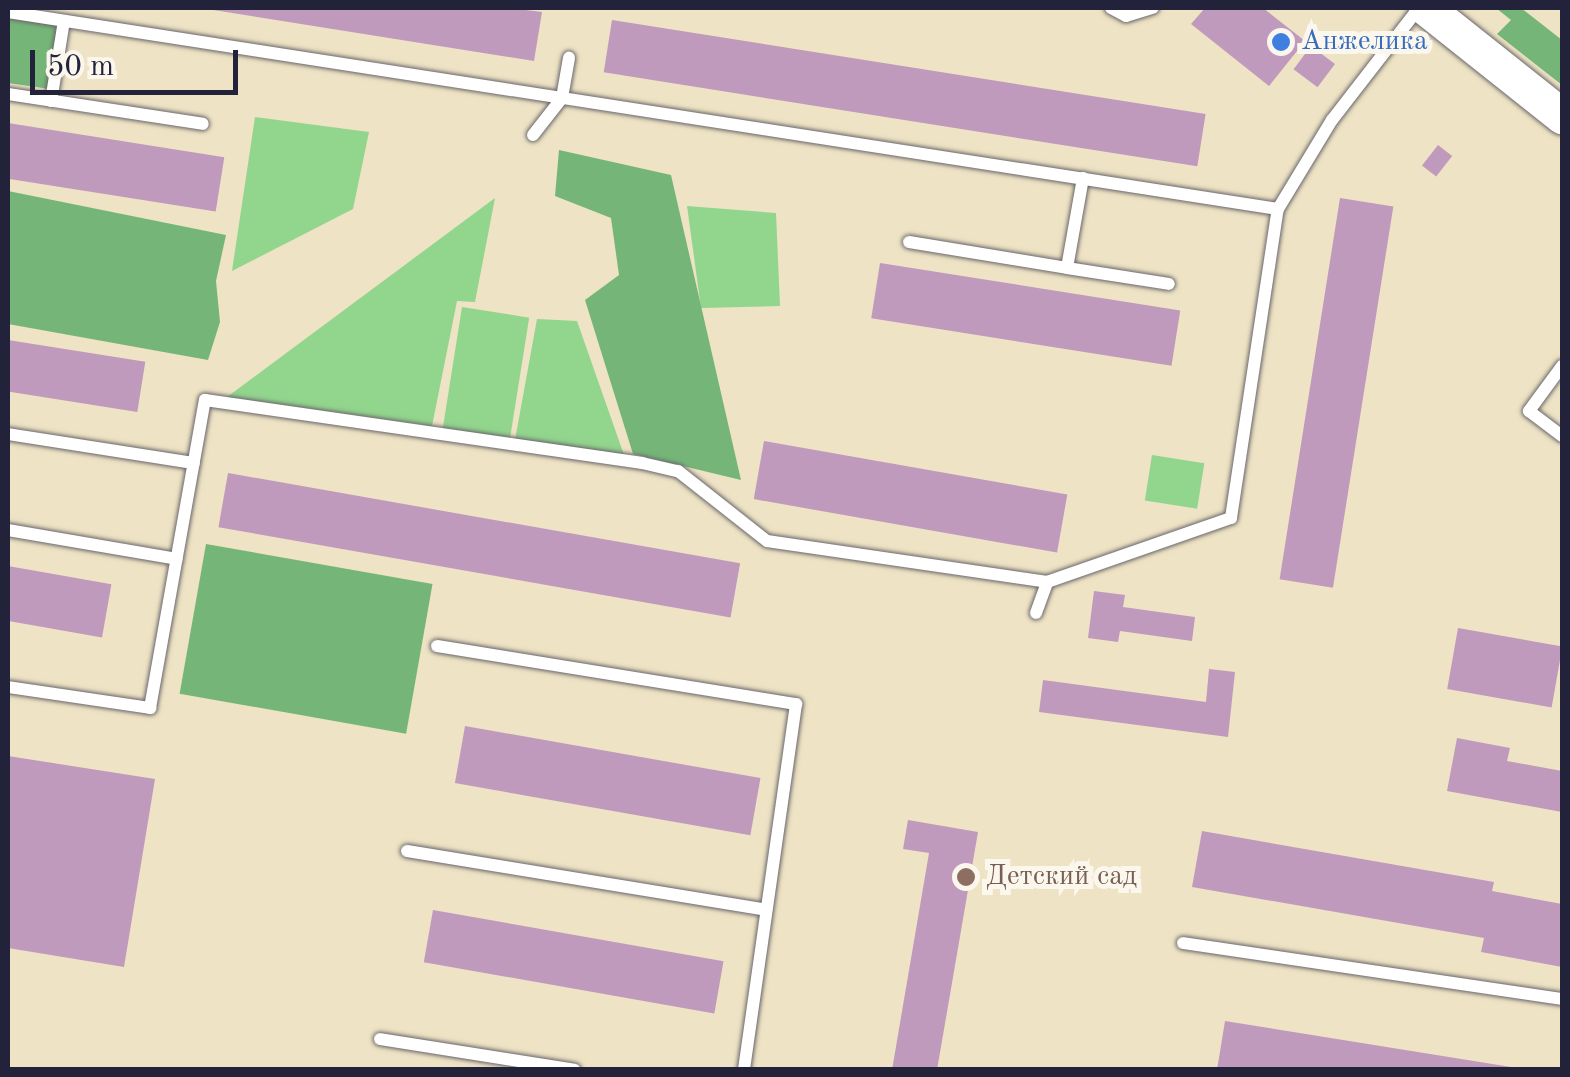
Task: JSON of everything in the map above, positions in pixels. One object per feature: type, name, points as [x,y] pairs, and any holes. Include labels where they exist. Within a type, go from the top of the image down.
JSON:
[{"type":"main road","points":[[1422,8],[1562,116]]},
{"type":"lane","points":[[1112,8],[1126,16],[1152,8]]},
{"type":"lane","points":[[8,687],[150,708],[205,400],[678,471],[767,540],[1047,582],[1231,518],[1278,209],[1332,120],[1422,8]]},
{"type":"lane","points":[[8,12],[1278,209]]},
{"type":"lane","points":[[51,101],[64,21]]},
{"type":"lane","points":[[533,135],[562,98],[569,58]]},
{"type":"lane","points":[[8,94],[203,124]]},
{"type":"lane","points":[[1067,268],[1082,178]]},
{"type":"lane","points":[[909,242],[1168,284]]},
{"type":"lane","points":[[1562,366],[1529,410],[1562,436]]},
{"type":"lane","points":[[8,434],[194,463]]},
{"type":"lane","points":[[8,530],[177,559]]},
{"type":"lane","points":[[1036,613],[1047,582]]},
{"type":"lane","points":[[437,646],[796,704],[744,1070]]},
{"type":"lane","points":[[408,851],[766,910]]},
{"type":"lane","points":[[1183,943],[1562,999]]},
{"type":"lane","points":[[380,1039],[575,1070]]},
{"type":"green space","points":[[1496,8],[1521,8],[1562,40],[1562,85],[1497,34],[1511,20]]},
{"type":"green space","points":[[8,18],[59,26],[50,89],[8,83]]},
{"type":"green space","points":[[255,117],[369,132],[353,209],[232,271]]},
{"type":"green space","points":[[559,150],[671,175],[741,480],[633,454],[585,300],[619,275],[611,218],[555,196]]},
{"type":"green space","points":[[8,191],[226,235],[216,281],[220,322],[208,360],[8,324]]},
{"type":"green space","points":[[495,198],[475,302],[457,301],[432,426],[227,397]]},
{"type":"green space","points":[[687,206],[776,213],[780,306],[701,308]]},
{"type":"green space","points":[[462,307],[529,318],[510,441],[442,430]]},
{"type":"green space","points":[[537,319],[577,321],[624,455],[515,440]]},
{"type":"green space","points":[[1152,455],[1204,463],[1197,509],[1145,500]]},
{"type":"green space","points":[[206,544],[433,584],[406,734],[180,694]]},
{"type":"building","points":[[201,8],[510,8],[542,12],[534,61]]},
{"type":"building","points":[[1205,8],[1263,8],[1305,41],[1269,86],[1191,24]]},
{"type":"building","points":[[612,20],[1206,114],[1197,166],[604,72]]},
{"type":"building","points":[[1311,46],[1335,64],[1318,87],[1294,69]]},
{"type":"building","points":[[8,123],[224,157],[216,212],[8,179]]},
{"type":"building","points":[[1438,145],[1452,156],[1436,177],[1422,165]]},
{"type":"building","points":[[1340,198],[1393,206],[1333,588],[1280,579]]},
{"type":"building","points":[[880,263],[1180,311],[1171,366],[871,318]]},
{"type":"building","points":[[8,340],[145,362],[137,412],[8,392]]},
{"type":"building","points":[[764,441],[1067,494],[1057,553],[754,499]]},
{"type":"building","points":[[228,473],[740,563],[731,617],[218,527]]},
{"type":"building","points":[[8,566],[111,584],[102,637],[8,621]]},
{"type":"building","points":[[1094,591],[1125,595],[1123,607],[1195,617],[1192,641],[1120,631],[1118,642],[1088,638]]},
{"type":"building","points":[[1458,628],[1562,646],[1552,707],[1447,689]]},
{"type":"building","points":[[1209,669],[1235,672],[1228,737],[1039,712],[1043,680],[1206,702]]},
{"type":"building","points":[[465,726],[760,778],[750,835],[455,783]]},
{"type":"building","points":[[1457,738],[1510,748],[1507,761],[1562,771],[1562,812],[1447,791]]},
{"type":"building","points":[[8,756],[155,779],[124,967],[8,948]]},
{"type":"building","points":[[908,820],[978,832],[937,1070],[892,1070],[929,853],[903,849]]},
{"type":"building","points":[[1202,831],[1494,882],[1492,891],[1562,904],[1562,967],[1481,952],[1484,938],[1192,887]]},
{"type":"building","points":[[433,910],[724,961],[714,1013],[424,962]]},
{"type":"building","points":[[1225,1021],[1511,1067],[1217,1070]]},
{"type":"place","name":"Анжелика","points":[[1281,42]]},
{"type":"place","name":"Детский сад","points":[[966,877]]}]
